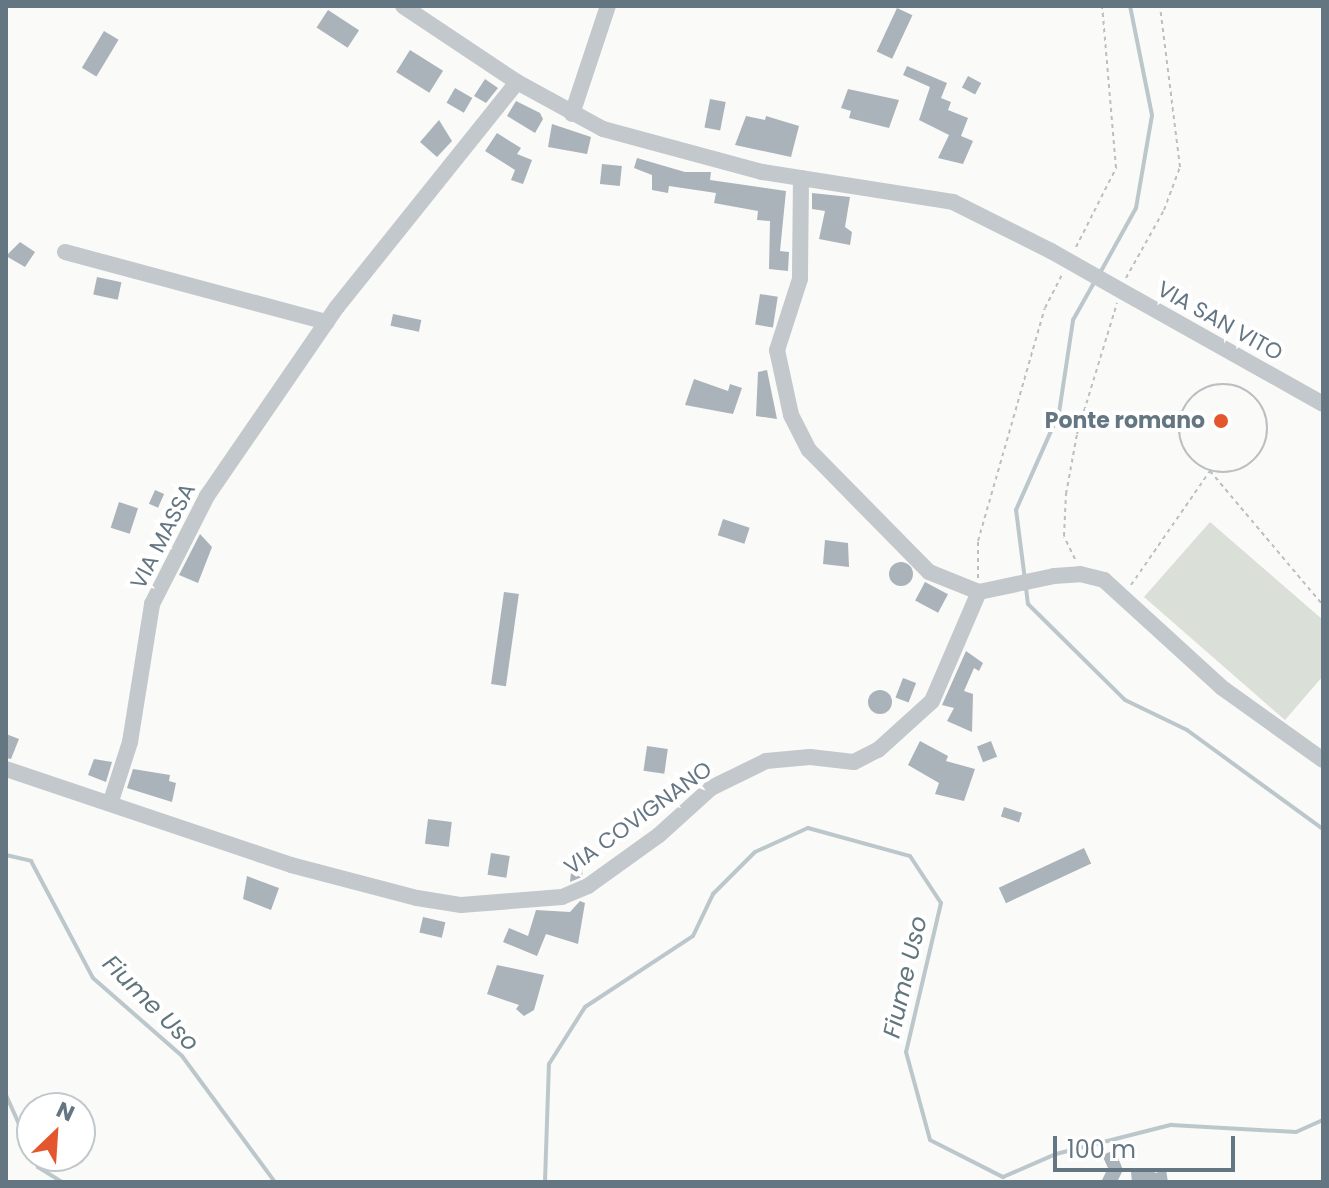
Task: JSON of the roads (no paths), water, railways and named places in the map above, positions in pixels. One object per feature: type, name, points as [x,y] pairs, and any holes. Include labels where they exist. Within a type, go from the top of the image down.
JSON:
[{"type":"street","name":"VIA SAN VITO","points":[[403,6],[517,82],[572,114],[630,137],[801,178],[953,202],[1051,251],[1323,404]]},
{"type":"street","points":[[572,114],[608,6]]},
{"type":"street","name":"VIA MASSA","points":[[111,801],[125,764],[152,604],[163,574],[213,486],[327,322],[517,82]]},
{"type":"street","points":[[801,178],[800,279],[777,350],[791,415],[809,450],[894,541],[929,572],[979,592],[1054,576],[1080,574],[1104,580],[1221,687],[1323,760]]},
{"type":"street","points":[[65,252],[327,322]]},
{"type":"street","name":"VIA COVIGNANO","points":[[6,769],[111,801],[291,865],[417,898],[461,905],[562,897],[588,886],[659,835],[711,788],[766,761],[810,757],[854,762],[878,750],[932,701],[979,592]]},
{"type":"waterway","name":"Fiume Uso","points":[[1100,273],[1136,208],[1152,115],[1130,6]]},
{"type":"waterway","name":"Fiume Uso","points":[[1025,580],[1016,510],[1059,413],[1073,320],[1095,281]]},
{"type":"waterway","name":"Fiume Uso","points":[[1026,588],[1028,604],[1125,700],[1187,730],[1323,829]]},
{"type":"waterway","name":"Fiume Uso","points":[[545,1182],[549,1064],[585,1007],[693,936],[713,894],[755,852],[808,828],[910,856],[941,903],[906,1052],[930,1140],[1003,1177],[1056,1154],[1171,1125],[1296,1132],[1323,1120]]},
{"type":"waterway","name":"Fiume Uso","points":[[6,855],[31,861],[93,978],[182,1056],[275,1182]]},
{"type":"waterway","name":"Fiume Uso","points":[[6,1095],[16,1117]]},
{"type":"waterway","name":"Fiume Uso","points":[[46,1172],[62,1182]]},
{"type":"place","name":"Ponte romano","points":[[1221,421]]}]
